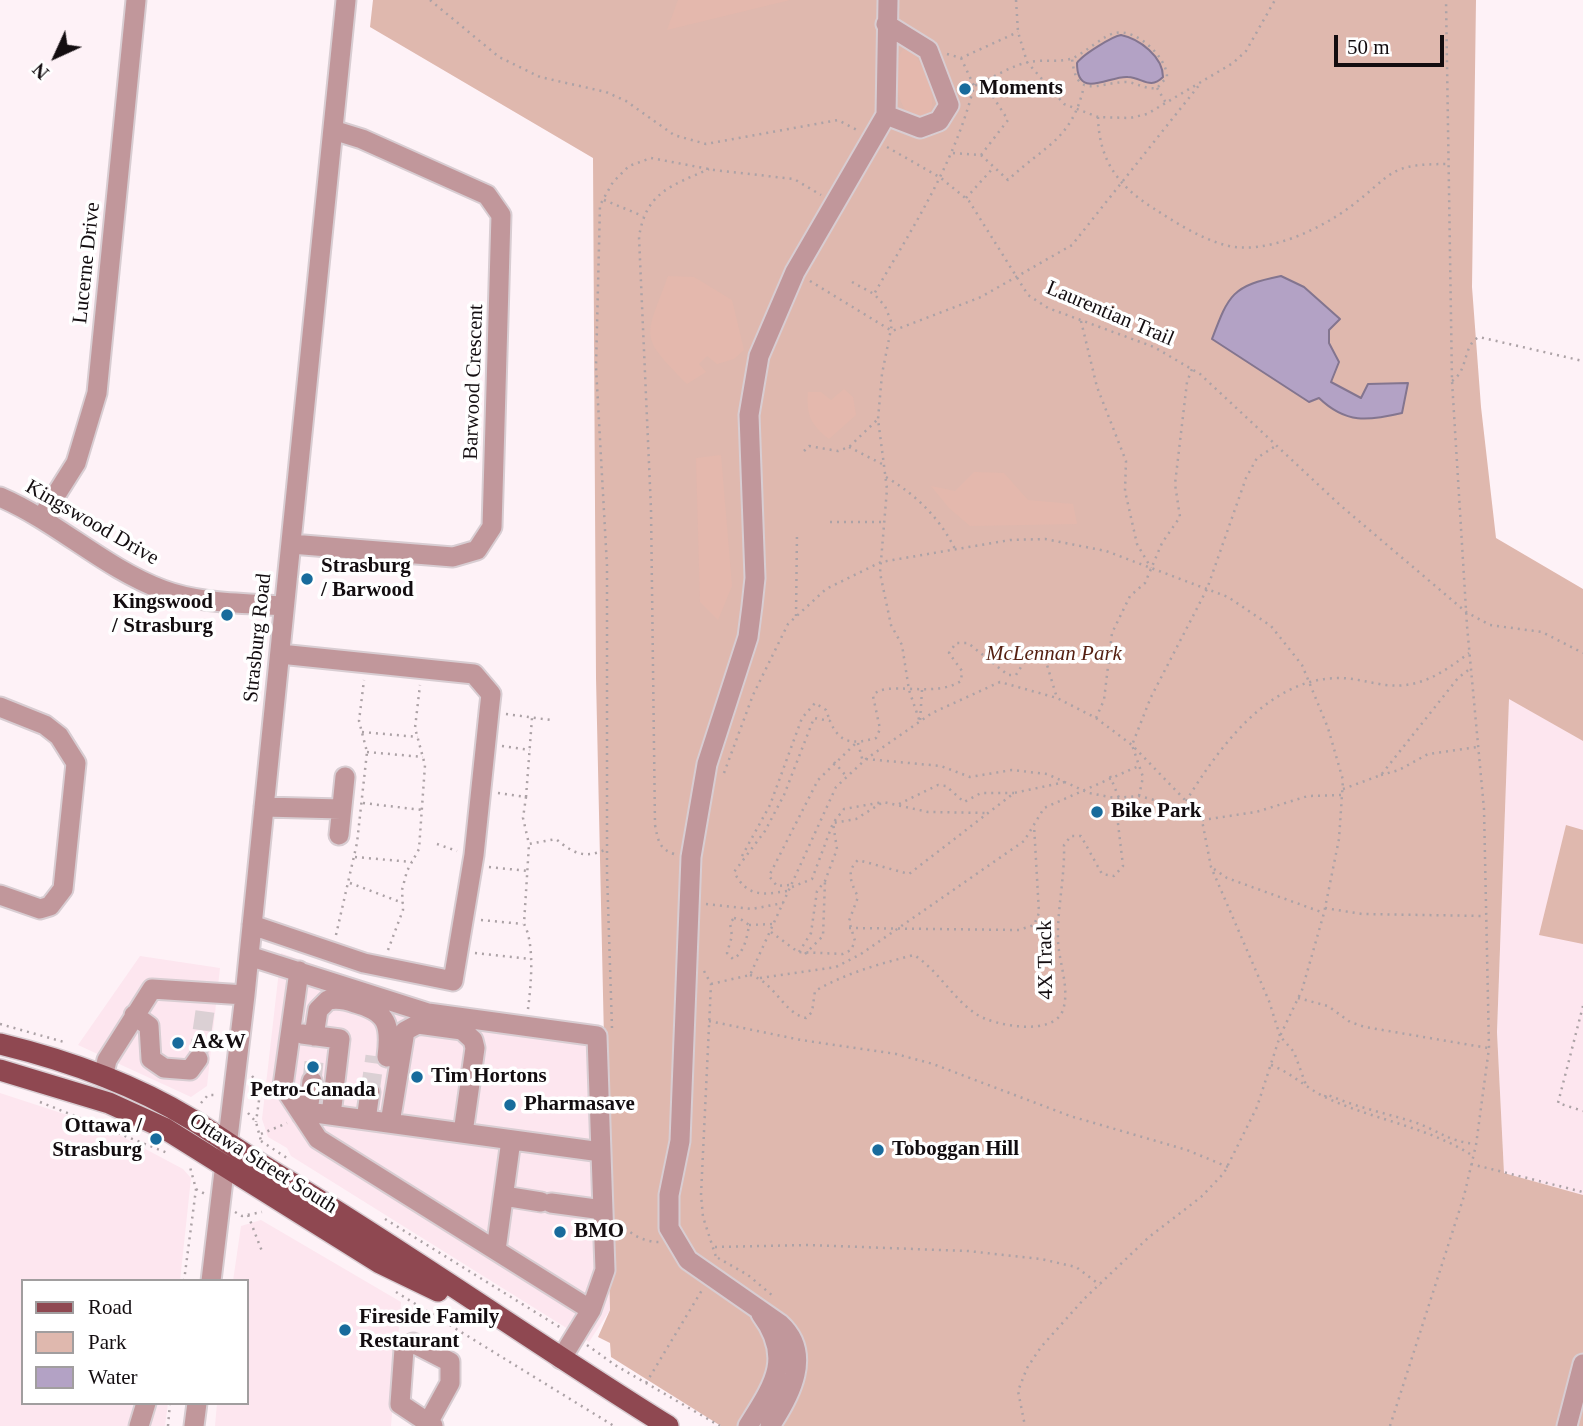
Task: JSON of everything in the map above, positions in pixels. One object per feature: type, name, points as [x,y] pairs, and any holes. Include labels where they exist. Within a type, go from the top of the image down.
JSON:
[{"type":"main road","name":"Ottawa Street South","points":[[0,1044],[57,1058],[191,1119],[351,1219],[506,1324],[668,1426]]},
{"type":"main road","name":"Ottawa Street South","points":[[0,1070],[109,1102],[172,1132],[380,1263],[506,1324]]},
{"type":"street","name":"Lucerne Drive","points":[[42,517],[76,463],[97,393],[136,0]]},
{"type":"street","name":"Strasburg Road","points":[[211,1279],[245,995],[346,0]]},
{"type":"street","points":[[770,1426],[793,1383],[796,1355],[787,1330],[688,1260],[674,1241],[668,1211],[680,1141],[691,857],[707,764],[748,637],[755,578],[749,449],[752,385],[759,356],[795,272],[886,114],[888,0]]},
{"type":"street","points":[[886,24],[928,50],[947,93],[949,105],[939,121],[920,128],[886,114]]},
{"type":"street","name":"Barwood Crescent","points":[[291,544],[453,557],[477,550],[492,527],[501,215],[486,195],[362,139],[333,130]]},
{"type":"street","name":"Kingswood Drive","points":[[0,497],[42,517],[130,575],[163,590],[189,597],[285,606]]},
{"type":"street","points":[[252,925],[382,967],[453,981],[474,855],[486,744],[491,694],[474,674],[280,654]]},
{"type":"street","points":[[0,706],[46,725],[60,736],[76,762],[63,889],[58,898],[40,909],[0,895]]},
{"type":"street","points":[[339,835],[349,804],[345,777]]},
{"type":"street","points":[[264,807],[349,804]]},
{"type":"street","points":[[249,956],[428,1013],[597,1036],[601,1152],[611,1214],[605,1270],[591,1310],[561,1359]]},
{"type":"street","points":[[299,971],[283,1086],[305,1113],[318,1139],[591,1310]]},
{"type":"street","points":[[103,1077],[107,1060],[152,989],[205,1002],[245,995]]},
{"type":"street","points":[[316,1042],[318,1010],[324,1002],[332,998],[376,1010],[390,1036],[378,1121]]},
{"type":"street","points":[[134,1015],[149,1026],[151,1059],[164,1068],[190,1070],[198,1059]]},
{"type":"street","points":[[378,1121],[405,1031],[418,1024],[462,1030],[469,1034],[475,1048],[463,1133]]},
{"type":"street","points":[[375,1056],[378,1035],[385,1025]]},
{"type":"street","points":[[290,1032],[316,1042],[341,1039],[331,1115]]},
{"type":"street","points":[[305,1113],[312,1081]]},
{"type":"street","points":[[370,1092],[378,1121]]},
{"type":"street","points":[[305,1113],[601,1152]]},
{"type":"street","points":[[496,1251],[511,1140]]},
{"type":"street","points":[[503,1196],[611,1214]]},
{"type":"street","points":[[748,1426],[775,1381],[779,1359],[769,1326],[756,1308]]},
{"type":"street","points":[[1567,1426],[1583,1364]]},
{"type":"street","points":[[139,1426],[145,1405]]},
{"type":"street","points":[[194,1426],[197,1405]]},
{"type":"path","name":"Laurentian Trail","points":[[430,0],[499,57],[540,77],[606,92],[626,101],[674,135],[706,144],[838,120],[874,139],[941,178],[966,198],[1015,279],[1028,295],[1048,308],[1154,347],[1192,369],[1278,444],[1340,505],[1466,612],[1490,625],[1542,632],[1583,653]]},
{"type":"path","points":[[1016,0],[1018,32],[1027,62],[1064,104],[1098,117],[1130,118],[1147,114],[1200,84],[1246,51],[1275,0]]},
{"type":"path","points":[[1390,1426],[1432,1301],[1476,1145],[1489,1048],[1484,809],[1469,653],[1452,381],[1446,0]]},
{"type":"path","points":[[928,50],[961,58],[1018,32]]},
{"type":"path","points":[[974,86],[1027,62],[1072,58],[1095,47],[1107,35],[1118,32],[1131,35],[1158,51],[1167,68],[1167,77],[1157,88],[1149,89],[1126,82],[1095,88],[1084,86],[1073,72],[1072,58]]},
{"type":"path","points":[[874,295],[953,153],[974,86],[961,58]]},
{"type":"path","points":[[981,155],[1008,120],[983,82]]},
{"type":"path","points":[[892,331],[981,297],[1072,244],[1122,185],[1200,84]]},
{"type":"path","points":[[953,153],[981,155],[1009,180],[1066,132],[1079,110],[1084,86]]},
{"type":"path","points":[[1157,88],[1166,103]]},
{"type":"path","points":[[1098,117],[1104,157],[1122,185],[1174,221],[1213,241],[1239,247],[1268,243],[1326,222],[1401,167],[1448,164]]},
{"type":"path","points":[[612,1040],[607,849],[607,566],[596,368],[600,205],[613,182],[629,166],[651,158],[710,169],[794,179],[835,204]]},
{"type":"path","points":[[966,198],[994,167]]},
{"type":"path","points":[[691,857],[664,850],[659,843],[655,825],[650,483],[639,237],[643,216],[656,195],[710,169]]},
{"type":"path","points":[[603,200],[643,216]]},
{"type":"path","points":[[795,272],[892,331]]},
{"type":"path","points":[[852,282],[874,295],[885,306],[892,331],[882,374],[878,419],[886,477],[880,573],[885,604],[902,645],[909,690],[920,722]]},
{"type":"path","points":[[1082,321],[1097,387],[1126,461],[1125,491],[1137,544],[1151,568]]},
{"type":"path","points":[[1452,381],[1464,370],[1470,346],[1479,337],[1583,361]]},
{"type":"path","points":[[1096,718],[1104,700],[1112,633],[1130,596],[1145,583],[1162,543],[1180,517],[1175,484],[1187,382],[1192,369]]},
{"type":"path","points":[[804,451],[809,446],[838,451],[849,447],[878,419]]},
{"type":"path","points":[[1139,796],[1143,785],[1141,765],[1132,745],[1151,697],[1207,589],[1247,478],[1257,458],[1278,444]]},
{"type":"path","points":[[849,447],[884,465]]},
{"type":"path","points":[[886,477],[923,504],[942,526],[955,549]]},
{"type":"path","points":[[830,522],[884,522]]},
{"type":"path","points":[[796,616],[797,533]]},
{"type":"path","points":[[723,775],[753,695],[788,624],[826,589],[881,562],[1010,540],[1045,539],[1106,551],[1228,597],[1271,626],[1290,646],[1309,681],[1328,728],[1343,789],[1339,839],[1324,913],[1298,998],[1280,1036],[1257,1107],[1228,1167],[1201,1198],[1149,1237],[1041,1347],[1027,1368],[1018,1391],[1026,1426]]},
{"type":"path","points":[[988,813],[928,812],[883,802],[844,809],[833,823],[812,879],[764,895],[749,890],[734,872],[770,805],[802,718],[815,702],[825,710],[835,733],[845,741],[857,743],[876,738],[880,729],[873,696],[875,692],[884,687],[940,691],[961,681],[962,671],[949,653],[956,643],[968,643],[1008,675],[1016,675],[1029,654],[1039,654],[1047,666],[1057,698]]},
{"type":"path","points":[[1186,801],[1217,753],[1240,727],[1286,693],[1309,681],[1352,678],[1391,685],[1421,682],[1436,678],[1469,653]]},
{"type":"path","points":[[332,952],[355,857],[349,804],[368,752],[359,721],[366,663]]},
{"type":"path","points":[[382,967],[403,910],[402,890],[419,849],[424,757],[415,728],[421,668]]},
{"type":"path","points":[[1381,775],[1458,678],[1471,668]]},
{"type":"path","points":[[711,984],[750,975],[836,787],[865,761],[920,722],[1000,682],[1057,698],[1096,718],[1132,745],[1186,801],[1200,810],[1212,867],[1269,1000],[1280,1036],[1294,1052],[1306,1085]]},
{"type":"path","points":[[920,722],[922,690]]},
{"type":"path","points":[[489,712],[551,720]]},
{"type":"path","points":[[740,860],[751,852],[784,795],[810,724],[814,718],[821,717],[830,721]]},
{"type":"path","points":[[528,1009],[533,970],[529,933],[524,924],[529,844],[523,818],[531,718]]},
{"type":"path","points":[[362,733],[418,737]]},
{"type":"path","points":[[857,743],[865,761]]},
{"type":"path","points":[[790,887],[777,886],[769,876],[818,780],[857,743]]},
{"type":"path","points":[[486,744],[530,750]]},
{"type":"path","points":[[1343,789],[1399,770],[1428,754],[1478,747]]},
{"type":"path","points":[[368,752],[424,757]]},
{"type":"path","points":[[865,761],[941,766],[970,777],[1012,770],[1047,774],[1080,789],[1117,798],[1139,796],[1185,808],[1202,818],[1256,812],[1308,796],[1343,795]]},
{"type":"path","points":[[834,762],[847,777]]},
{"type":"path","points":[[760,978],[836,967],[861,954],[1024,841],[1044,808],[1080,789],[1141,765]]},
{"type":"path","points":[[1110,776],[1117,798]]},
{"type":"path","points":[[899,804],[938,785],[946,786],[964,802],[981,793],[1014,793],[1065,782]]},
{"type":"path","points":[[481,792],[526,797]]},
{"type":"path","points":[[770,931],[798,952],[805,954],[843,954],[851,950],[855,942],[849,928],[858,897],[850,878],[851,870],[858,860],[909,874],[1014,793]]},
{"type":"path","name":"4X Track","points":[[750,975],[760,978],[797,1016],[806,1018],[812,1012],[815,991],[846,974],[914,955],[927,963],[975,1013],[1001,1025],[1027,1027],[1053,1022],[1063,1012],[1065,992],[1058,940],[1064,845],[1071,836],[1081,836],[1102,874],[1114,876],[1123,866],[1117,798]]},
{"type":"path","points":[[833,823],[856,819],[883,802]]},
{"type":"path","points":[[349,804],[422,810]]},
{"type":"path","points":[[798,952],[806,945],[813,925],[817,891],[825,881],[837,849],[833,823]]},
{"type":"path","points":[[849,928],[1019,930],[1034,925],[1039,913],[1034,825]]},
{"type":"path","points":[[529,844],[556,839],[575,855],[595,855],[607,849]]},
{"type":"path","points":[[437,844],[474,855],[482,866],[527,871]]},
{"type":"path","points":[[355,857],[412,862]]},
{"type":"path","points":[[1212,867],[1227,878],[1324,913]]},
{"type":"path","points":[[805,954],[823,936],[825,881]]},
{"type":"path","points":[[349,883],[403,902]]},
{"type":"path","points":[[707,894],[706,904],[720,906],[752,909],[783,903]]},
{"type":"path","points":[[1325,908],[1362,914],[1485,916]]},
{"type":"path","points":[[464,918],[524,924]]},
{"type":"path","points":[[748,925],[740,955],[730,959],[727,953],[732,936],[730,923],[738,918],[748,925],[773,924]]},
{"type":"path","points":[[458,951],[530,959]]},
{"type":"path","points":[[703,969],[711,984],[701,1195],[703,1217],[717,1264]]},
{"type":"path","points":[[1298,998],[1328,1006],[1350,1022],[1365,1027],[1489,1048]]},
{"type":"path","points":[[1583,1006],[1558,1103],[1583,1111]]},
{"type":"path","points":[[709,1021],[933,1064],[1070,1116],[1187,1150],[1228,1167]]},
{"type":"path","points":[[238,1057],[261,1086],[256,1122]]},
{"type":"path","points":[[1271,1065],[1325,1097],[1429,1134],[1473,1156]]},
{"type":"path","points":[[199,1107],[202,1100],[215,1094]]},
{"type":"path","points":[[1325,1097],[1326,1094],[1376,1114],[1418,1124],[1454,1142],[1476,1145]]},
{"type":"path","points":[[32,1099],[181,1159]]},
{"type":"path","points":[[247,1112],[256,1122],[261,1134],[260,1149]]},
{"type":"path","points":[[261,1134],[305,1113]]},
{"type":"path","points":[[261,1141],[291,1160]]},
{"type":"path","points":[[184,1279],[196,1189],[189,1163]]},
{"type":"path","points":[[1471,1164],[1583,1192]]},
{"type":"path","points":[[196,1189],[203,1193]]},
{"type":"path","points":[[242,1216],[268,1212]]},
{"type":"path","points":[[611,1214],[625,1228],[647,1242],[674,1241]]},
{"type":"path","points":[[248,1215],[263,1254]]},
{"type":"path","points":[[382,1217],[646,1383],[720,1426]]},
{"type":"path","points":[[714,1247],[807,1245],[968,1251],[1041,1259],[1076,1267],[1100,1285]]},
{"type":"path","points":[[646,1383],[704,1286]]},
{"type":"path","points":[[394,1291],[614,1426]]},
{"type":"path","points":[[167,1426],[170,1405]]},
{"type":"shaded area","points":[[678,0],[790,0],[667,30]]},
{"type":"shaded area","points":[[903,50],[911,50],[929,82],[932,108],[929,116],[917,117],[908,113],[902,104],[898,92],[897,67]]},
{"type":"shaded area","points":[[668,276],[694,277],[732,300],[744,350],[734,359],[717,364],[707,356],[699,364],[706,372],[687,384],[660,355],[650,335],[654,313]]},
{"type":"shaded area","points":[[844,389],[853,397],[856,415],[829,439],[811,419],[808,392],[821,392],[831,400]]},
{"type":"shaded area","points":[[721,455],[732,586],[718,620],[700,602],[696,458]]},
{"type":"shaded area","points":[[974,472],[1004,473],[1028,500],[1073,504],[1077,524],[970,526],[949,508],[931,486],[955,491]]},
{"type":"shaded area","points":[[1509,698],[1583,741],[1583,1195],[1504,1173],[1497,1032]]},
{"type":"shaded area","points":[[281,953],[434,1006],[606,1029],[610,1310],[589,1342],[291,1156],[287,1148],[268,1137],[262,1119]]},
{"type":"shaded area","points":[[140,956],[220,968],[207,1086],[191,1097],[78,1045]]},
{"type":"shaded area","points":[[0,1093],[104,1127],[183,1169],[191,1178],[180,1279],[21,1279],[21,1405],[168,1405],[165,1426],[0,1426]]},
{"type":"shaded area","points":[[261,1220],[401,1302],[391,1426],[215,1426],[217,1405],[248,1405],[248,1279],[233,1279],[241,1226]]},
{"type":"green space","name":"McLennan Park","points":[[373,0],[1476,0],[1472,287],[1481,407],[1496,538],[1583,589],[1583,741],[1509,699],[1497,1032],[1504,1173],[1583,1195],[1583,1426],[721,1426],[611,1357],[610,1343],[598,1337],[610,1310],[596,678],[593,158],[370,27]]},
{"type":"green space","points":[[1566,825],[1583,830],[1583,944],[1539,935]]},
{"type":"water","points":[[1121,35],[1136,40],[1155,56],[1163,77],[1154,83],[1128,77],[1088,84],[1082,81],[1077,63],[1098,46]]},
{"type":"water","points":[[1281,276],[1304,287],[1340,319],[1329,330],[1329,343],[1339,362],[1331,382],[1361,398],[1368,384],[1408,383],[1402,413],[1378,418],[1358,418],[1339,412],[1319,398],[1309,402],[1212,339],[1234,294],[1252,284]]},
{"type":"tunnel","points":[[198,1059],[205,1011]]},
{"type":"tunnel","points":[[312,1081],[315,1053]]},
{"type":"tunnel","points":[[370,1092],[375,1056]]},
{"type":"place","name":"Moments","points":[[965,89]]},
{"type":"place","name":"Strasburg / Barwood","points":[[307,579]]},
{"type":"place","name":"Kingswood / Strasburg","points":[[227,615]]},
{"type":"place","name":"Bike Park","points":[[1097,812]]},
{"type":"place","name":"A&W","points":[[178,1043]]},
{"type":"place","name":"Petro-Canada","points":[[313,1067]]},
{"type":"place","name":"Tim Hortons","points":[[417,1077]]},
{"type":"place","name":"Pharmasave","points":[[510,1105]]},
{"type":"place","name":"Ottawa / Strasburg","points":[[156,1139]]},
{"type":"place","name":"Toboggan Hill","points":[[878,1150]]},
{"type":"place","name":"BMO","points":[[560,1232]]},
{"type":"place","name":"Fireside Family Restaurant","points":[[345,1330]]}]
